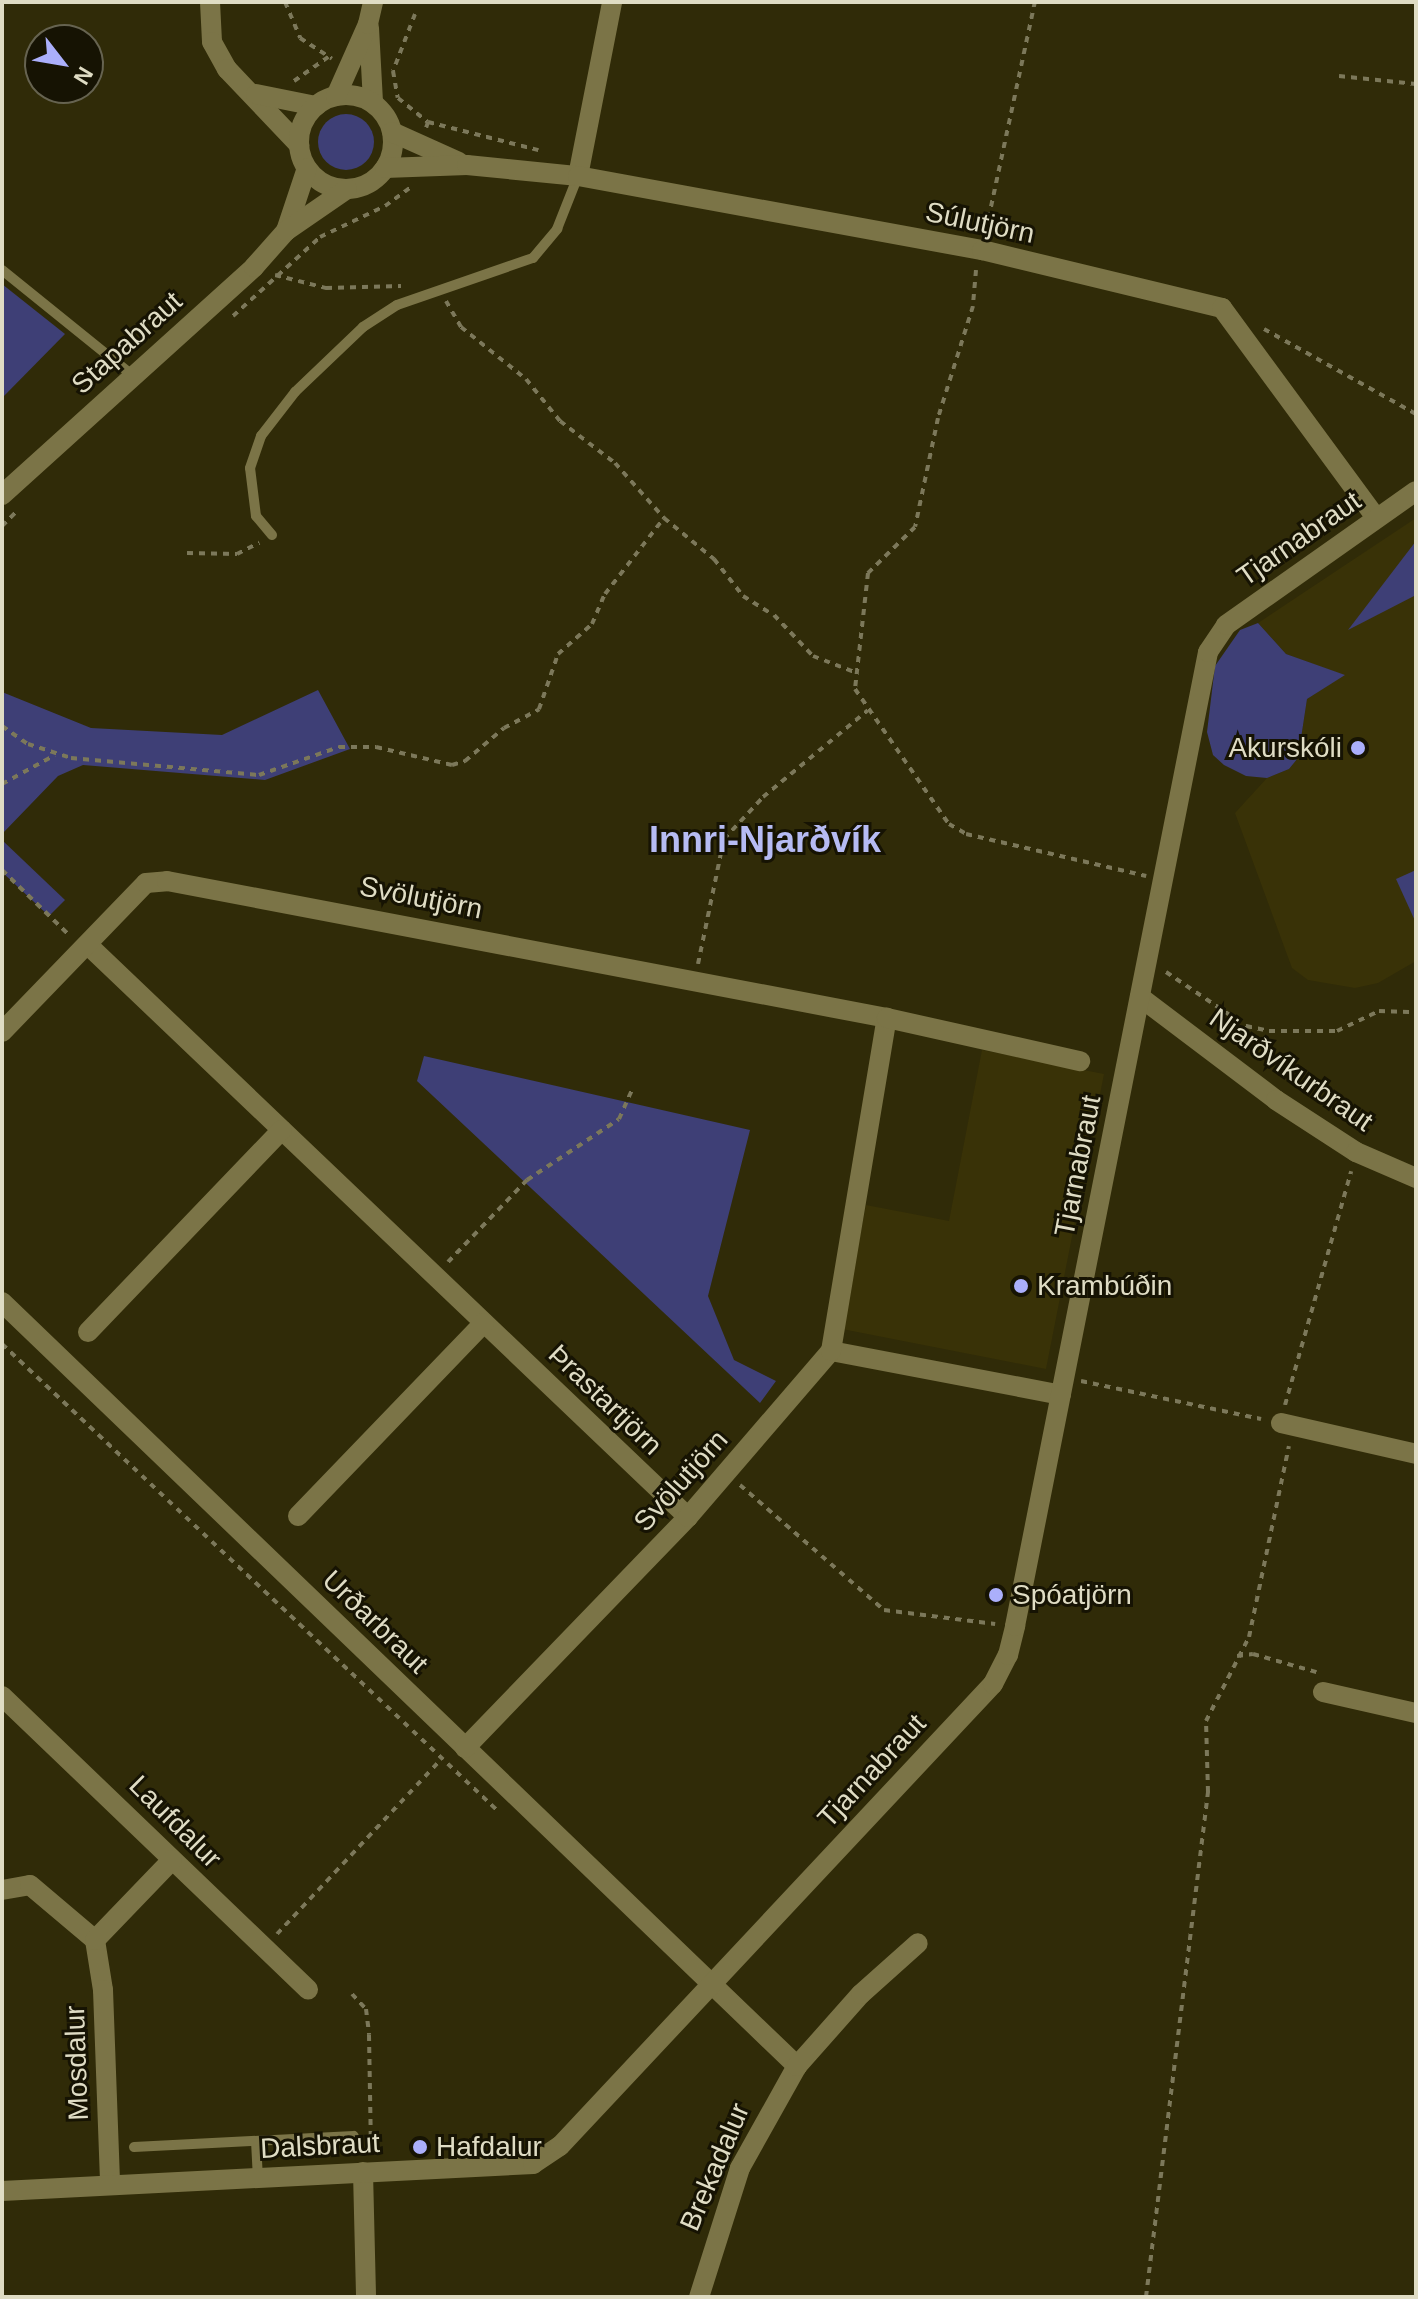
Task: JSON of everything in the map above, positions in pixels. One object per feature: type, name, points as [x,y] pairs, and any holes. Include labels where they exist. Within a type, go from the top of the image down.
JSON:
[{"type":"street","points":[[210,2],[212,42],[227,69],[256,94],[299,145],[307,168],[331,187],[347,189]]},
{"type":"street","points":[[336,96],[368,24],[373,2]]},
{"type":"street","points":[[578,176],[612,2]]},
{"type":"street","points":[[368,24],[373,103],[392,132],[385,168]]},
{"type":"street","points":[[256,94],[316,106]]},
{"type":"street","points":[[299,145],[301,130],[316,106],[336,96],[373,103]]},
{"type":"street","name":"Súlutjörn","points":[[392,132],[467,165]]},
{"type":"street","name":"Súlutjörn","points":[[385,168],[467,165],[578,176],[982,250],[1222,308],[1376,518]]},
{"type":"street","name":"Stapabraut","points":[[286,231],[307,168]]},
{"type":"street","name":"Stapabraut","points":[[2,495],[254,267],[286,231],[347,189],[375,179],[385,168]]},
{"type":"street","name":"Tjarnabraut","points":[[708,1984],[993,1684],[1008,1655],[1148,959],[1200,681],[1216,637],[1226,625],[1416,491]]},
{"type":"street","name":"Svölutjörn","points":[[2,1032],[146,883],[167,881],[887,1018],[1080,1061]]},
{"type":"street","name":"Þrastartjörn","points":[[86,947],[688,1517]]},
{"type":"street","name":"Njarðvíkurbraut","points":[[1140,997],[1276,1100],[1356,1152],[1416,1178]]},
{"type":"street","points":[[887,1018],[831,1351],[1063,1387]]},
{"type":"street","points":[[88,1332],[282,1130]]},
{"type":"street","name":"Urðarbraut","points":[[2,1302],[708,1984]]},
{"type":"street","points":[[298,1516],[484,1323]]},
{"type":"street","name":"Svölutjörn","points":[[465,1748],[688,1517],[831,1351]]},
{"type":"street","points":[[1281,1423],[1416,1454]]},
{"type":"street","points":[[1323,1692],[1416,1713]]},
{"type":"street","name":"Laufdalur","points":[[2,1696],[308,1989]]},
{"type":"street","points":[[2,1890],[30,1885],[95,1940],[172,1860]]},
{"type":"street","name":"Mosdalur","points":[[95,1940],[103,1990],[110,2184]]},
{"type":"street","name":"Brekadalur","points":[[699,2297],[712,2242],[740,2168],[797,2066],[861,1994],[918,1943]]},
{"type":"street","points":[[708,1984],[797,2066]]},
{"type":"street","name":"Dalsbraut","points":[[2,2191],[533,2164],[560,2146],[708,1984]]},
{"type":"street","points":[[366,2297],[367,2172]]},
{"type":"lane","points":[[272,535],[256,516],[250,494],[250,468],[261,436],[295,392],[363,327],[397,305],[438,288],[533,258],[557,229],[578,176]]},
{"type":"lane","points":[[2,270],[132,375]]},
{"type":"lane","points":[[134,2147],[354,2136]]},
{"type":"lane","points":[[256,2141],[258,2177]]},
{"type":"path","points":[[285,2],[300,38],[339,61]]},
{"type":"path","points":[[1035,2],[973,306],[938,418],[915,527],[868,573],[866,622],[854,672],[855,689],[938,813],[966,834],[1163,880]]},
{"type":"path","points":[[288,88],[328,57]]},
{"type":"path","points":[[1339,76],[1416,84]]},
{"type":"path","points":[[428,122],[501,137],[540,151]]},
{"type":"path","points":[[254,267],[326,288],[438,288],[461,327],[526,379],[560,421],[615,463],[664,518],[813,656],[854,672]]},
{"type":"path","points":[[1257,325],[1416,414]]},
{"type":"path","points":[[2,726],[55,755],[259,775],[339,747],[376,747],[452,765],[465,761],[504,728],[539,709],[558,654],[592,624],[605,594],[664,518]]},
{"type":"path","points":[[187,553],[237,554],[272,535]]},
{"type":"path","points":[[694,980],[724,839],[763,797],[868,710]]},
{"type":"path","points":[[2,784],[55,755]]},
{"type":"path","points":[[2,870],[86,947]]},
{"type":"path","points":[[1148,959],[1246,1026],[1269,1031],[1337,1031],[1379,1011],[1416,1012]]},
{"type":"path","points":[[435,1276],[527,1180],[619,1119],[627,1110],[632,1090]]},
{"type":"path","points":[[1146,2297],[1208,1792],[1206,1721],[1249,1637],[1289,1443],[1281,1423],[1356,1152]]},
{"type":"path","points":[[2,1344],[509,1821]]},
{"type":"path","points":[[1063,1387],[1281,1423]]},
{"type":"path","points":[[726,1473],[884,1610],[925,1619],[1015,1626]]},
{"type":"path","points":[[1237,1656],[1253,1654],[1328,1676],[1323,1692]]},
{"type":"path","points":[[265,1947],[442,1758]]},
{"type":"path","points":[[352,1994],[366,2009],[369,2035],[367,2172]]},
{"type":"shaded area","points":[[346,114],[366,122],[374,142],[366,162],[346,170],[326,162],[318,142],[326,122]]},
{"type":"shaded area","points":[[2,284],[65,334],[2,398]]},
{"type":"shaded area","name":"Akurskóli","points":[[1416,518],[1416,961],[1378,983],[1355,988],[1308,980],[1292,968],[1235,813],[1267,778],[1289,769],[1298,758],[1307,699],[1343,675],[1286,654],[1258,623]]},
{"type":"shaded area","points":[[1416,541],[1416,595],[1348,630]]},
{"type":"shaded area","points":[[1258,623],[1286,654],[1345,675],[1307,699],[1298,758],[1289,769],[1267,778],[1246,776],[1224,765],[1213,755],[1207,732],[1215,666],[1240,630]]},
{"type":"shaded area","points":[[318,690],[350,749],[265,780],[83,765],[58,776],[2,834],[2,692],[91,728],[222,735]]},
{"type":"shaded area","points":[[2,840],[65,900],[49,916],[2,872]]},
{"type":"shaded area","points":[[1416,870],[1416,923],[1396,879]]},
{"type":"shaded area","points":[[982,1050],[1104,1074],[1046,1369],[842,1329],[866,1205],[949,1221]]},
{"type":"shaded area","points":[[424,1056],[750,1130],[708,1296],[734,1360],[776,1381],[760,1403],[417,1081]]},
{"type":"place","name":"Akurskóli","points":[[1358,748]]},
{"type":"place","name":"Krambúðin","points":[[1021,1286]]},
{"type":"place","name":"Spóatjörn","points":[[996,1595]]},
{"type":"place","name":"Hafdalur","points":[[420,2147]]},
{"type":"district","name":"Innri-Njarðvík","points":[[765,840]]}]
